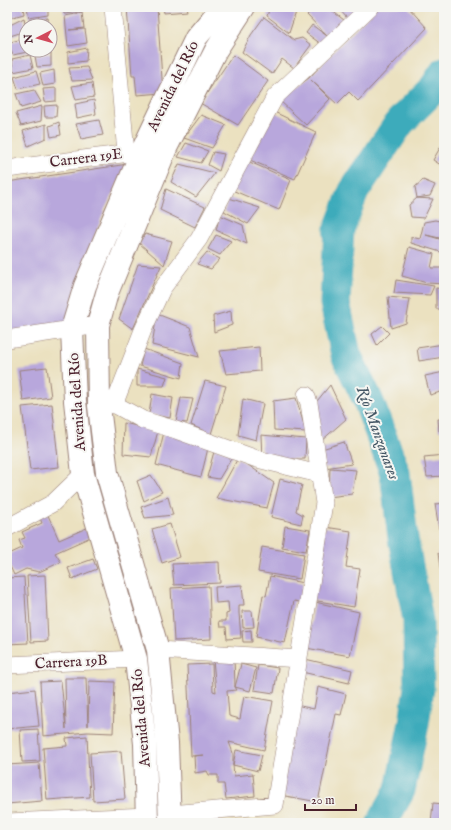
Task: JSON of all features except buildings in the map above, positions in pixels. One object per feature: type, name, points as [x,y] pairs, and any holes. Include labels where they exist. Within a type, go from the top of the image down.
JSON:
[{"type":"main road","name":"Avenida del Río","points":[[147,820],[145,744],[136,659],[83,474],[75,401],[72,329],[85,286],[134,152],[196,38],[222,7]]},
{"type":"main road","name":"Avenida del Río","points":[[170,819],[168,743],[158,650],[107,473],[107,400],[98,325],[107,293],[166,148],[216,50],[244,7]]},
{"type":"street","points":[[113,7],[134,152]]},
{"type":"street","points":[[319,474],[257,459],[143,420],[107,400],[143,330],[162,288],[199,239],[275,97],[370,7]]},
{"type":"street","name":"Carrera 19E","points":[[7,169],[166,148]]},
{"type":"street","points":[[7,339],[98,325]]},
{"type":"street","points":[[170,819],[275,805],[324,503],[309,403],[306,395]]},
{"type":"street","points":[[7,528],[53,503],[83,474]]},
{"type":"street","points":[[158,650],[299,659]]},
{"type":"street","name":"Carrera 19B","points":[[7,665],[136,659]]},
{"type":"street","points":[[7,822],[147,820]]},
{"type":"waterway","name":"Río Manzanares","points":[[382,823],[400,790],[414,723],[419,688],[418,620],[403,538],[395,473],[368,400],[346,355],[335,303],[339,229],[354,191],[400,122],[434,88],[444,73]]}]
